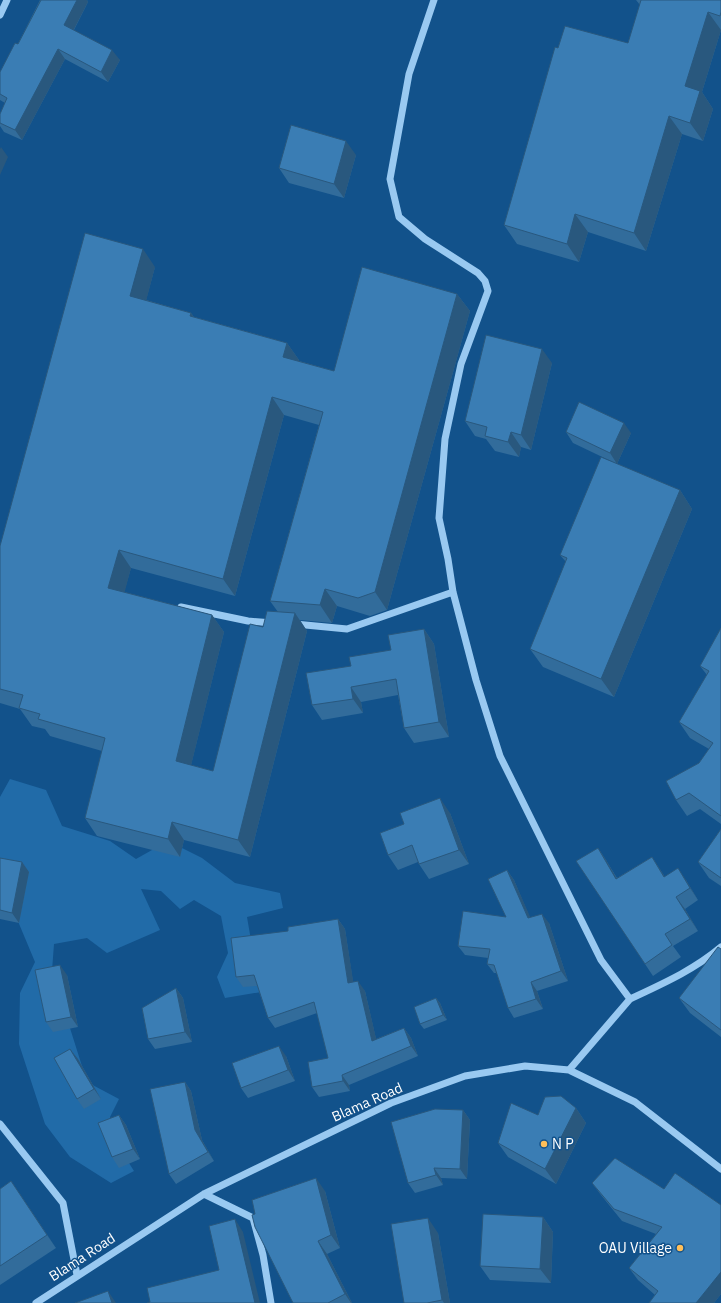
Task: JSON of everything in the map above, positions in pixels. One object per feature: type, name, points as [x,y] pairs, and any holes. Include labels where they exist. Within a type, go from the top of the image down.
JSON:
[{"type":"street","points":[[0,15],[7,0]]},
{"type":"street","points":[[434,0],[409,74],[390,179],[399,217],[425,239],[478,273],[484,281],[488,291],[461,364],[445,439],[439,518],[448,559],[453,592],[476,680],[500,756],[601,960],[630,999]]},
{"type":"street","points":[[170,605],[248,621],[347,629],[453,592]]},
{"type":"street","points":[[569,1070],[630,999],[681,975],[707,960],[721,947]]},
{"type":"street","name":"Blama Road","points":[[36,1303],[204,1194],[391,1103],[465,1076],[525,1066],[569,1070],[635,1102],[721,1169]]},
{"type":"street","points":[[0,1124],[63,1203],[77,1275]]},
{"type":"street","points":[[204,1194],[253,1218],[263,1255],[271,1303]]},
{"type":"shaded area","points":[[10,779],[46,790],[62,826],[110,841],[136,859],[168,841],[202,858],[235,883],[280,893],[283,908],[247,917],[253,952],[285,988],[225,998],[217,977],[228,953],[221,916],[194,900],[180,909],[161,891],[141,889],[160,930],[107,953],[87,938],[54,944],[52,971],[87,1082],[119,1099],[110,1117],[115,1141],[134,1171],[111,1183],[70,1157],[45,1124],[19,1044],[20,993],[35,962],[12,907],[0,872],[0,797]]},
{"type":"building","points":[[41,0],[77,0],[64,25],[112,50],[101,72],[58,49],[15,130],[0,123],[0,114],[7,98],[0,94],[0,72],[15,43],[18,44]]},
{"type":"building","points":[[641,0],[721,0],[721,12],[720,16],[708,12],[685,86],[700,91],[690,123],[669,116],[634,233],[575,214],[567,244],[504,225],[555,47],[558,48],[565,26],[628,43]]},
{"type":"building","points":[[291,125],[346,141],[334,184],[279,168]]},
{"type":"building","points":[[85,233],[143,249],[130,296],[191,313],[190,316],[287,343],[283,357],[334,371],[362,267],[457,294],[375,592],[358,598],[325,589],[320,605],[270,601],[323,412],[272,397],[223,579],[119,550],[108,588],[212,615],[176,761],[213,771],[250,624],[263,627],[267,611],[295,613],[238,840],[172,822],[168,839],[85,818],[105,738],[38,719],[40,714],[19,708],[23,695],[0,689],[0,546]]},
{"type":"building","points":[[486,335],[542,349],[521,435],[511,432],[508,442],[485,436],[487,427],[465,421]]},
{"type":"building","points":[[579,402],[624,423],[610,453],[566,432]]},
{"type":"building","points":[[601,457],[680,490],[601,679],[530,649],[567,558],[560,555]]},
{"type":"building","points":[[721,628],[721,816],[689,793],[676,800],[666,781],[699,763],[713,743],[679,722],[709,671],[700,666]]},
{"type":"building","points":[[424,629],[439,722],[404,728],[396,679],[351,687],[353,699],[312,705],[306,673],[351,666],[349,657],[391,650],[388,635]]},
{"type":"building","points":[[440,798],[459,850],[419,864],[412,845],[388,855],[380,833],[404,824],[400,813]]},
{"type":"building","points":[[721,829],[721,878],[698,862]]},
{"type":"building","points":[[598,848],[616,879],[652,857],[664,877],[678,868],[690,888],[676,897],[690,919],[665,934],[672,945],[645,964],[576,861]]},
{"type":"building","points":[[0,858],[22,862],[12,913],[0,910]]},
{"type":"building","points":[[507,870],[528,918],[542,914],[561,971],[531,982],[536,999],[508,1008],[494,965],[487,964],[490,949],[458,946],[463,911],[506,917],[488,879]]},
{"type":"building","points":[[338,919],[348,983],[358,981],[372,1041],[404,1028],[411,1046],[342,1075],[343,1081],[312,1087],[308,1062],[328,1058],[314,1002],[268,1018],[254,975],[236,977],[231,938],[288,931],[288,927]]},
{"type":"building","points":[[718,947],[721,949],[721,1030],[679,998]]},
{"type":"building","points":[[60,965],[71,1017],[46,1022],[35,970]]},
{"type":"building","points":[[176,988],[185,1032],[148,1039],[142,1008]]},
{"type":"building","points":[[436,998],[443,1015],[420,1024],[414,1007]]},
{"type":"building","points":[[279,1046],[288,1070],[241,1088],[232,1063]]},
{"type":"building","points":[[70,1049],[94,1089],[77,1099],[54,1058]]},
{"type":"building","points":[[185,1082],[195,1130],[208,1152],[169,1174],[150,1089]]},
{"type":"building","points":[[561,1096],[576,1108],[545,1169],[498,1143],[511,1103],[538,1115],[545,1097]]},
{"type":"building","points":[[435,1109],[463,1110],[460,1169],[434,1168],[436,1175],[408,1183],[391,1122]]},
{"type":"building","points":[[119,1115],[133,1149],[112,1157],[98,1123]]},
{"type":"building","points":[[615,1158],[664,1189],[675,1173],[721,1205],[721,1272],[696,1303],[649,1303],[658,1291],[629,1268],[662,1227],[614,1209],[592,1183]]},
{"type":"building","points":[[316,1178],[331,1235],[318,1241],[345,1294],[328,1303],[293,1303],[255,1227],[252,1215],[255,1214],[252,1200]]},
{"type":"building","points":[[11,1181],[47,1235],[0,1266],[0,1189]]},
{"type":"building","points":[[483,1214],[543,1217],[540,1269],[480,1266]]},
{"type":"building","points":[[428,1218],[442,1300],[427,1303],[404,1303],[391,1224]]},
{"type":"building","points":[[235,1219],[255,1303],[147,1303],[150,1302],[147,1288],[219,1270],[209,1226]]},
{"type":"building","points":[[108,1291],[112,1303],[75,1303]]},
{"type":"place","name":"N P","points":[[544,1144]]},
{"type":"place","name":"OAU Village","points":[[680,1248]]}]
